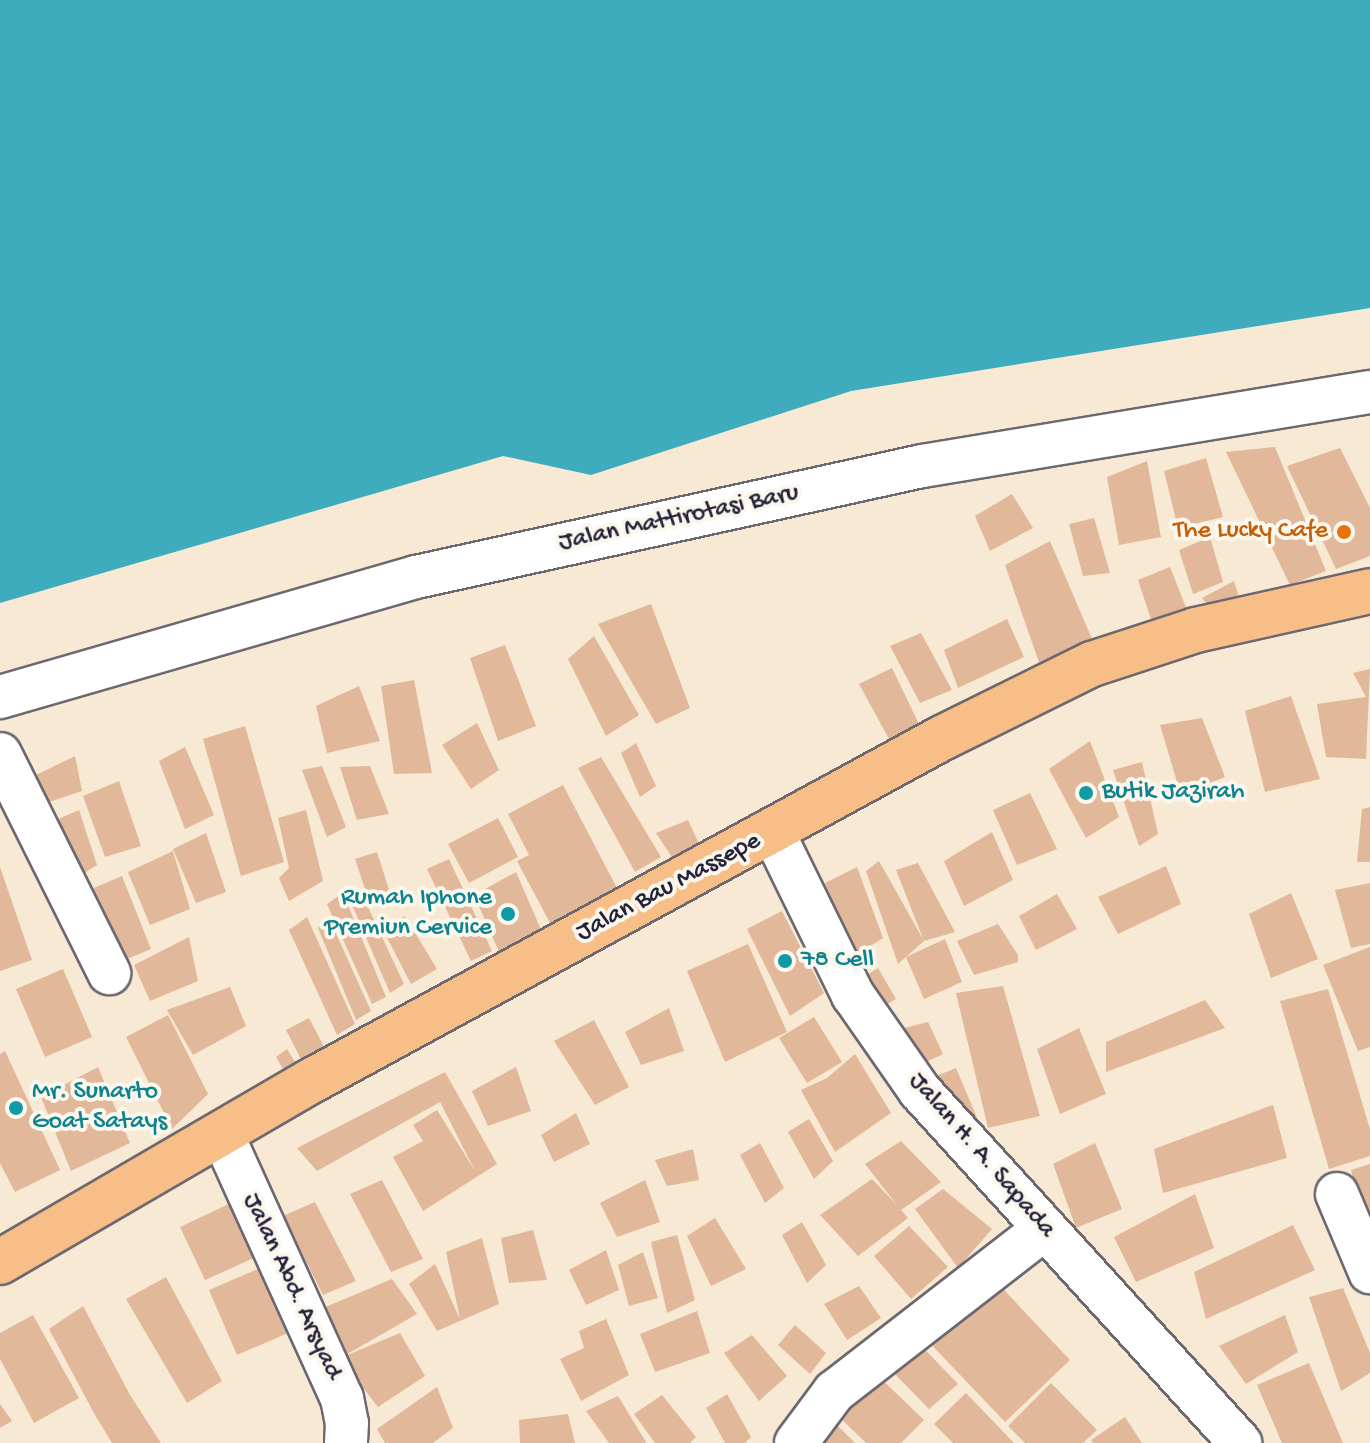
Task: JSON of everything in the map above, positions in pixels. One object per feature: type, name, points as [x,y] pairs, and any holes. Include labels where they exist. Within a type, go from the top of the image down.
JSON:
[{"type":"highway","name":"Jalan Bau Massepe","points":[[0,1262],[311,1081],[942,738],[1092,664],[1196,630],[1370,591]]},
{"type":"street","name":"Jalan Mattirotasi Baru","points":[[0,697],[431,574],[922,466],[1370,392]]},
{"type":"street","points":[[0,754],[109,973]]},
{"type":"street","name":"Jalan H. A. Sapada","points":[[773,832],[853,995],[920,1091],[1240,1443]]},
{"type":"street","name":"Jalan Abd. Arsyad","points":[[222,1134],[342,1398],[347,1423],[346,1443]]},
{"type":"street","points":[[1337,1194],[1370,1272]]},
{"type":"street","points":[[796,1443],[834,1392],[1044,1229]]},
{"type":"water","points":[[0,0],[1370,0],[1370,308],[851,391],[591,475],[503,456],[0,603]]},
{"type":"building","points":[[1275,447],[1326,571],[1290,585],[1226,452]]},
{"type":"building","name":"The Lucky Cafe","points":[[1340,448],[1370,508],[1370,556],[1336,569],[1287,466]]},
{"type":"building","points":[[1206,458],[1223,517],[1178,528],[1164,471]]},
{"type":"building","points":[[1147,461],[1161,537],[1119,545],[1107,477]]},
{"type":"building","points":[[1012,494],[1033,528],[990,551],[975,516]]},
{"type":"building","points":[[1094,518],[1110,573],[1083,576],[1069,524]]},
{"type":"building","points":[[1210,537],[1223,582],[1193,594],[1179,550]]},
{"type":"building","points":[[1050,541],[1095,646],[1041,668],[1005,565]]},
{"type":"building","points":[[1170,567],[1191,620],[1154,628],[1138,580]]},
{"type":"building","points":[[1234,581],[1240,601],[1213,612],[1202,598]]},
{"type":"building","points":[[651,604],[690,708],[656,724],[598,624]]},
{"type":"building","points":[[1007,619],[1024,657],[958,688],[944,650]]},
{"type":"building","points":[[921,633],[952,690],[920,703],[890,646]]},
{"type":"building","points":[[594,636],[639,715],[606,736],[568,659]]},
{"type":"building","points":[[505,645],[536,726],[498,741],[470,658]]},
{"type":"building","points":[[892,668],[919,724],[889,739],[859,684]]},
{"type":"building","points":[[1370,669],[1366,759],[1326,757],[1317,704],[1366,697],[1353,673]]},
{"type":"building","points":[[414,680],[432,773],[394,774],[381,686]]},
{"type":"building","points":[[359,686],[380,741],[327,753],[316,706]]},
{"type":"building","points":[[1291,696],[1320,779],[1265,792],[1245,711]]},
{"type":"building","points":[[1202,718],[1225,777],[1181,795],[1160,725]]},
{"type":"building","points":[[477,723],[499,770],[471,789],[442,745]]},
{"type":"building","points":[[245,726],[284,862],[241,876],[203,739]]},
{"type":"building","name":"Butik Jazirah","points":[[1090,741],[1119,817],[1086,838],[1049,769]]},
{"type":"building","points":[[636,743],[656,786],[640,797],[621,753]]},
{"type":"building","points":[[185,747],[214,815],[185,829],[159,761]]},
{"type":"building","points":[[75,756],[82,791],[43,804],[34,776]]},
{"type":"building","points":[[601,757],[661,857],[635,872],[578,768]]},
{"type":"building","points":[[1142,762],[1158,834],[1139,846],[1113,770]]},
{"type":"building","points":[[322,766],[346,827],[327,837],[302,770]]},
{"type":"building","points":[[370,766],[389,814],[357,820],[340,767]]},
{"type":"building","points":[[119,781],[141,846],[105,857],[83,796]]},
{"type":"building","points":[[563,785],[617,888],[550,923],[517,861],[529,855],[508,814]]},
{"type":"building","points":[[1030,793],[1057,849],[1017,865],[993,810]]},
{"type":"building","points":[[1370,807],[1370,862],[1357,862],[1362,809]]},
{"type":"building","points":[[79,810],[97,865],[75,879],[47,824]]},
{"type":"building","points":[[306,810],[323,881],[289,901],[279,878],[289,868],[278,818]]},
{"type":"building","points":[[498,818],[518,857],[469,883],[448,844]]},
{"type":"building","points":[[688,820],[707,861],[683,874],[656,833]]},
{"type":"building","points":[[992,832],[1013,880],[964,906],[944,861]]},
{"type":"building","points":[[206,833],[226,892],[196,903],[173,849]]},
{"type":"building","points":[[173,851],[190,909],[150,925],[128,872]]},
{"type":"building","points":[[377,852],[390,893],[369,901],[355,859]]},
{"type":"building","points":[[449,859],[492,951],[471,961],[427,869]]},
{"type":"building","points":[[879,861],[924,941],[898,964],[866,871]]},
{"type":"building","points":[[918,863],[955,932],[924,941],[896,870]]},
{"type":"building","points":[[1166,866],[1181,904],[1118,934],[1098,897]]},
{"type":"building","points":[[0,867],[32,960],[0,971]]},
{"type":"building","points":[[857,867],[883,938],[852,958],[825,883]]},
{"type":"building","name":"Rumah Iphone Premiun Cervice","points":[[516,872],[542,932],[500,954],[474,895]]},
{"type":"building","points":[[122,876],[151,949],[113,965],[84,892]]},
{"type":"building","points":[[1370,883],[1370,944],[1351,948],[1335,890]]},
{"type":"building","points":[[361,892],[404,984],[390,993],[349,898]]},
{"type":"building","points":[[343,893],[386,997],[372,1004],[327,904]]},
{"type":"building","points":[[1291,893],[1318,959],[1271,978],[1249,914]]},
{"type":"building","points":[[1057,894],[1077,929],[1036,950],[1019,916]]},
{"type":"building","name":"78 Cell","points":[[782,911],[824,993],[790,1016],[747,929]]},
{"type":"building","points":[[405,916],[437,969],[411,984],[383,930]]},
{"type":"building","points":[[307,917],[355,1024],[337,1035],[289,930]]},
{"type":"building","points":[[330,920],[371,1011],[356,1020],[318,928]]},
{"type":"building","points":[[998,924],[1018,955],[1018,962],[974,975],[957,941]]},
{"type":"building","points":[[189,937],[198,981],[150,1001],[134,965]]},
{"type":"building","points":[[945,939],[962,982],[924,999],[906,957]]},
{"type":"building","points":[[748,944],[787,1032],[725,1062],[687,971]]},
{"type":"building","points":[[1370,947],[1370,1047],[1358,1051],[1323,965]]},
{"type":"building","points":[[878,968],[896,999],[874,1012],[857,981]]},
{"type":"building","points":[[63,969],[92,1037],[45,1057],[16,989]]},
{"type":"building","points":[[1003,986],[1040,1116],[988,1128],[956,993]]},
{"type":"building","points":[[230,987],[246,1026],[193,1055],[167,1010]]},
{"type":"building","points":[[1328,989],[1370,1129],[1370,1156],[1329,1169],[1280,1001]]},
{"type":"building","points":[[1205,1000],[1225,1028],[1106,1072],[1106,1042]]},
{"type":"building","points":[[669,1008],[684,1051],[641,1065],[625,1032]]},
{"type":"building","points":[[168,1015],[208,1094],[172,1129],[126,1037]]},
{"type":"building","points":[[814,1017],[842,1062],[807,1083],[779,1038]]},
{"type":"building","points":[[309,1018],[332,1062],[309,1075],[286,1030]]},
{"type":"building","points":[[594,1020],[629,1087],[595,1105],[554,1041]]},
{"type":"building","points":[[928,1022],[943,1054],[916,1067],[904,1028]]},
{"type":"building","points":[[1079,1028],[1106,1094],[1060,1114],[1037,1049]]},
{"type":"building","points":[[287,1049],[302,1073],[290,1081],[276,1057]]},
{"type":"building","name":"Mr. Sunarto Goat Satays","points":[[5,1051],[60,1170],[15,1192],[0,1163],[0,1054]]},
{"type":"building","points":[[855,1054],[891,1113],[835,1152],[801,1090],[827,1078]]},
{"type":"building","points":[[98,1067],[130,1143],[71,1171],[41,1097]]},
{"type":"building","points":[[516,1067],[531,1111],[488,1126],[472,1091]]},
{"type":"building","points":[[956,1068],[978,1120],[958,1129],[936,1076]]},
{"type":"building","points":[[445,1072],[497,1164],[423,1211],[393,1157],[423,1141],[413,1125],[437,1110],[475,1171],[440,1102],[317,1171],[297,1148]]},
{"type":"building","points":[[1273,1105],[1287,1158],[1163,1193],[1154,1149]]},
{"type":"building","points":[[576,1113],[590,1144],[554,1162],[541,1135]]},
{"type":"building","points":[[809,1119],[833,1161],[814,1179],[788,1132]]},
{"type":"building","points":[[901,1141],[941,1182],[901,1210],[908,1218],[858,1256],[820,1215],[872,1179],[897,1205],[865,1164]]},
{"type":"building","points":[[760,1143],[784,1188],[765,1203],[740,1155]]},
{"type":"building","points":[[1095,1143],[1122,1209],[1076,1228],[1053,1164]]},
{"type":"building","points":[[693,1149],[699,1180],[667,1186],[655,1160]]},
{"type":"building","points":[[1370,1164],[1370,1235],[1369,1235],[1351,1170]]},
{"type":"building","points":[[382,1180],[423,1259],[391,1272],[350,1194]]},
{"type":"building","points":[[645,1180],[660,1222],[617,1237],[600,1203]]},
{"type":"building","points":[[943,1189],[992,1229],[958,1268],[915,1209]]},
{"type":"building","points":[[1195,1194],[1214,1248],[1136,1282],[1114,1237]]},
{"type":"building","points":[[233,1202],[258,1256],[205,1280],[180,1227]]},
{"type":"building","points":[[315,1202],[356,1281],[323,1295],[283,1216]]},
{"type":"building","points":[[715,1218],[746,1269],[711,1286],[687,1236]]},
{"type":"building","points":[[802,1222],[826,1265],[807,1283],[782,1235]]},
{"type":"building","points":[[1293,1225],[1315,1270],[1206,1319],[1194,1272]]},
{"type":"building","points":[[909,1226],[948,1267],[911,1299],[874,1256]]},
{"type":"building","points":[[533,1230],[547,1280],[509,1283],[501,1238]]},
{"type":"building","points":[[677,1235],[695,1300],[667,1313],[651,1242]]},
{"type":"building","points":[[482,1238],[499,1304],[437,1331],[409,1284],[435,1264],[460,1319],[446,1252]]},
{"type":"building","points":[[606,1250],[619,1290],[586,1305],[569,1270]]},
{"type":"building","points":[[643,1252],[658,1298],[629,1306],[618,1265]]},
{"type":"building","points":[[260,1268],[288,1333],[237,1355],[209,1290]]},
{"type":"building","points":[[990,1275],[1070,1360],[1005,1422],[924,1337]]},
{"type":"building","points":[[166,1277],[222,1381],[187,1403],[126,1299]]},
{"type":"building","points":[[392,1279],[417,1314],[344,1356],[316,1311]]},
{"type":"building","points":[[859,1286],[881,1318],[847,1340],[824,1304]]},
{"type":"building","points":[[1343,1288],[1370,1353],[1370,1373],[1341,1391],[1309,1297]]},
{"type":"building","points":[[83,1306],[130,1395],[161,1443],[112,1443],[95,1415],[49,1329]]},
{"type":"building","points":[[697,1311],[710,1353],[655,1372],[640,1334]]},
{"type":"building","points":[[33,1315],[79,1398],[34,1423],[0,1359],[0,1333]]},
{"type":"building","points":[[1285,1315],[1298,1352],[1246,1384],[1219,1346]]},
{"type":"building","points":[[606,1319],[629,1375],[581,1401],[560,1359],[584,1348],[579,1331]]},
{"type":"building","points":[[795,1325],[826,1353],[810,1374],[778,1345]]},
{"type":"building","points":[[400,1333],[425,1376],[378,1407],[340,1358]]},
{"type":"building","points":[[752,1335],[787,1376],[759,1401],[724,1353]]},
{"type":"building","points":[[911,1335],[958,1384],[929,1409],[885,1364]]},
{"type":"building","points":[[1309,1363],[1343,1443],[1282,1443],[1257,1385]]},
{"type":"building","points":[[871,1369],[924,1420],[901,1443],[866,1443],[831,1409]]},
{"type":"building","points":[[1051,1383],[1097,1430],[1083,1443],[1025,1443],[1008,1426]]},
{"type":"building","points":[[437,1387],[453,1428],[433,1443],[385,1443],[377,1429]]},
{"type":"building","points":[[966,1393],[1014,1443],[953,1443],[934,1424]]},
{"type":"building","points":[[727,1394],[751,1437],[745,1443],[725,1443],[706,1408]]},
{"type":"building","points":[[662,1395],[696,1437],[690,1443],[655,1443],[634,1414]]},
{"type":"building","points":[[618,1396],[645,1443],[609,1443],[586,1411]]},
{"type":"building","points":[[0,1404],[12,1421],[0,1428]]},
{"type":"building","points":[[568,1414],[575,1443],[520,1443],[519,1420]]},
{"type":"building","points":[[829,1417],[855,1443],[824,1443],[813,1433]]},
{"type":"building","points":[[1125,1417],[1142,1443],[1093,1443],[1091,1440]]},
{"type":"place","name":"The Lucky Cafe","points":[[1344,532]]},
{"type":"place","name":"Butik Jazirah","points":[[1086,793]]},
{"type":"place","name":"Rumah Iphone Premiun Cervice","points":[[508,914]]},
{"type":"place","name":"78 Cell","points":[[785,961]]},
{"type":"place","name":"Mr. Sunarto Goat Satays","points":[[16,1108]]}]
